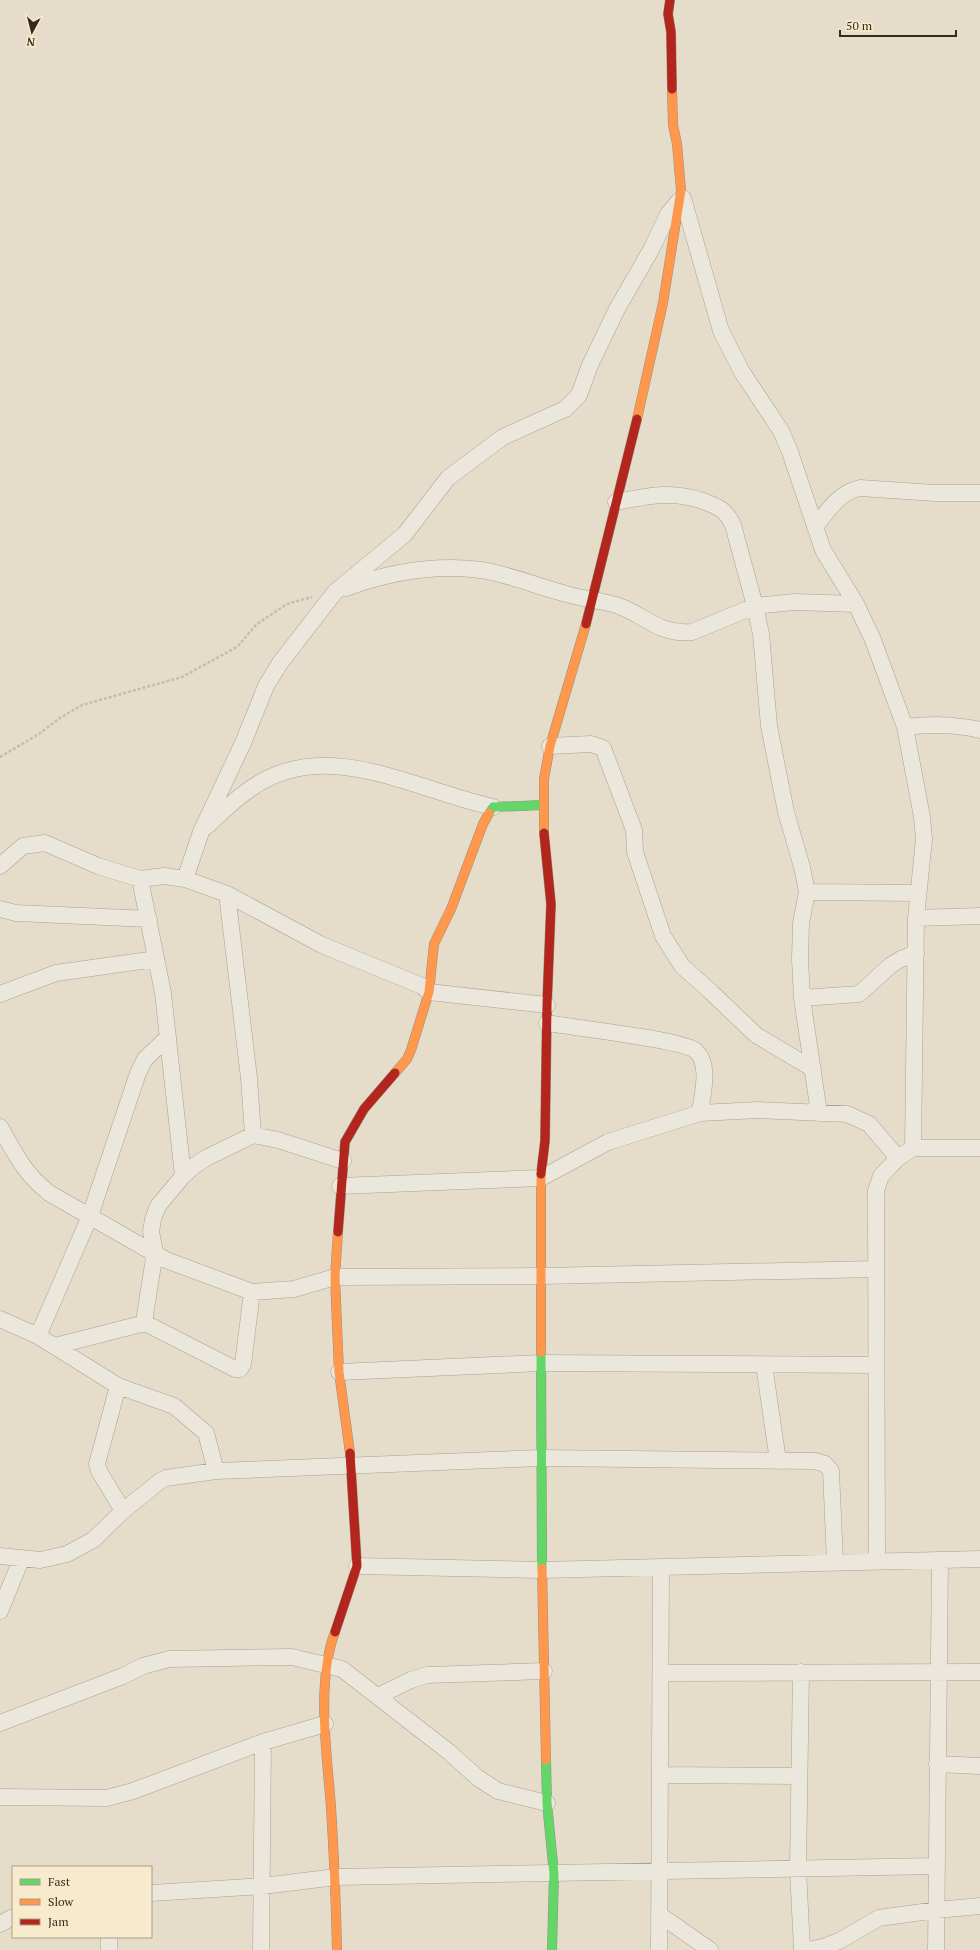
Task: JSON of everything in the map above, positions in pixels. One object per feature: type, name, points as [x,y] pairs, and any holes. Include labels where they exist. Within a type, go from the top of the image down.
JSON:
[{"type":"street","points":[[552,1950],[554,1874],[547,1802],[541,1458],[541,1178],[545,1141],[547,1005],[551,898],[544,831],[544,779],[550,746],[578,656],[633,439],[663,303],[680,196],[677,144],[673,125],[671,32],[668,14],[670,0]]},
{"type":"street","points":[[680,196],[721,331],[742,372],[781,431],[790,452],[823,550],[856,604],[873,640],[905,727],[922,817],[923,859],[916,918],[913,1148]]},
{"type":"street","points":[[185,879],[201,832],[243,743],[266,686],[280,663],[335,592],[405,534],[448,478],[503,437],[565,409],[579,395],[590,365],[617,308],[652,248],[668,214],[680,196]]},
{"type":"street","points":[[815,527],[835,502],[850,490],[860,488],[935,493],[980,493]]},
{"type":"street","points":[[616,502],[666,494],[687,496],[717,506],[728,514],[733,525],[761,634],[769,726],[786,812],[802,867],[807,892],[801,923],[800,959],[802,998],[819,1113]]},
{"type":"street","points":[[335,592],[398,572],[448,568],[481,570],[514,578],[537,586],[616,605],[634,611],[661,629],[683,633],[692,632],[755,606],[794,602],[856,604]]},
{"type":"street","points":[[905,727],[926,724],[956,725],[980,730]]},
{"type":"street","points":[[550,746],[592,744],[603,748],[634,830],[634,852],[663,936],[682,966],[756,1036],[813,1069]]},
{"type":"street","points":[[201,832],[251,788],[281,773],[307,765],[332,765],[361,769],[402,780],[471,803],[493,807],[543,805]]},
{"type":"street","points":[[337,1950],[336,1877],[325,1724],[326,1664],[332,1639],[357,1566],[352,1467],[339,1372],[334,1277],[340,1186],[345,1142],[350,1129],[359,1114],[407,1059],[430,992],[434,944],[451,909],[483,824],[493,807]]},
{"type":"street","points":[[0,866],[23,846],[44,843],[98,866],[140,879],[164,876],[185,879],[227,894],[322,945],[422,986],[430,992],[547,1005]]},
{"type":"street","points":[[140,879],[164,993],[183,1176]]},
{"type":"street","points":[[807,892],[918,893]]},
{"type":"street","points":[[227,894],[249,1078],[253,1135]]},
{"type":"street","points":[[0,909],[16,913],[149,919]]},
{"type":"street","points":[[916,918],[980,916]]},
{"type":"street","points":[[802,998],[859,994],[891,966],[901,959],[916,953]]},
{"type":"street","points":[[0,994],[56,973],[156,958]]},
{"type":"street","points":[[547,1023],[668,1041],[690,1047],[696,1051],[704,1072],[700,1113]]},
{"type":"street","points":[[38,1336],[90,1216],[138,1073],[145,1059],[168,1037]]},
{"type":"street","points":[[340,1186],[541,1178],[608,1142],[700,1113],[758,1110],[847,1114],[869,1124],[898,1158]]},
{"type":"street","points":[[0,1127],[24,1169],[35,1182],[49,1193],[155,1252],[166,1260],[252,1292],[294,1289],[334,1277],[542,1276],[876,1269]]},
{"type":"street","points":[[145,1323],[155,1252],[151,1232],[153,1219],[158,1206],[183,1176],[206,1158],[253,1135],[278,1140],[343,1161]]},
{"type":"street","points":[[877,1562],[876,1191],[881,1176],[898,1158],[913,1148],[980,1148]]},
{"type":"street","points":[[55,1346],[145,1323],[235,1369],[240,1369],[243,1364],[252,1292]]},
{"type":"street","points":[[0,1319],[38,1336],[118,1386],[174,1406],[202,1428],[206,1433],[216,1471]]},
{"type":"street","points":[[339,1372],[542,1363],[876,1365]]},
{"type":"street","points":[[764,1364],[778,1461]]},
{"type":"street","points":[[118,1386],[97,1464],[99,1471],[123,1511]]},
{"type":"street","points":[[0,1556],[21,1560],[40,1560],[67,1554],[93,1540],[151,1486],[166,1478],[216,1471],[352,1467],[541,1458],[816,1461],[825,1464],[830,1472],[835,1562]]},
{"type":"street","points":[[0,1611],[21,1560]]},
{"type":"street","points":[[936,1950],[940,1560]]},
{"type":"street","points":[[357,1566],[542,1570],[661,1568],[835,1562],[980,1560]]},
{"type":"street","points":[[659,1950],[661,1568]]},
{"type":"street","points":[[0,1723],[123,1676],[143,1666],[168,1659],[292,1657],[342,1669],[450,1752],[478,1778],[498,1791],[547,1802]]},
{"type":"street","points":[[378,1696],[411,1680],[427,1675],[544,1672]]},
{"type":"street","points":[[801,1672],[798,1869],[802,1950]]},
{"type":"street","points":[[661,1673],[980,1672]]},
{"type":"street","points":[[0,1797],[107,1798],[133,1791],[263,1742],[325,1724]]},
{"type":"street","points":[[261,1950],[263,1886],[263,1742]]},
{"type":"street","points":[[937,1764],[980,1766]]},
{"type":"street","points":[[660,1775],[800,1776]]},
{"type":"street","points":[[152,1893],[263,1886],[336,1877],[936,1866]]},
{"type":"street","points":[[808,1950],[823,1947],[839,1941],[879,1918],[980,1906]]},
{"type":"street","points":[[660,1915],[710,1950]]},
{"type":"street","points":[[0,1924],[12,1918]]},
{"type":"street","points":[[108,1938],[109,1950]]},
{"type":"path","points":[[0,757],[39,734],[60,718],[82,705],[182,677],[237,647],[257,624],[286,604],[335,592]]},
{"type":"traffic: fast","points":[[489,813],[493,807],[543,805]]},
{"type":"traffic: fast","points":[[541,1352],[542,1568]]},
{"type":"traffic: fast","points":[[546,1760],[547,1803],[554,1874],[552,1950]]},
{"type":"traffic: slow","points":[[637,419],[663,303],[681,190],[677,144],[673,125],[672,89]]},
{"type":"traffic: slow","points":[[544,833],[544,779],[550,746],[586,624]]},
{"type":"traffic: slow","points":[[395,1073],[407,1059],[411,1050],[429,992],[434,944],[451,909],[483,824],[489,813]]},
{"type":"traffic: slow","points":[[541,1174],[541,1352]]},
{"type":"traffic: slow","points":[[338,1232],[335,1277],[339,1372],[350,1453]]},
{"type":"traffic: slow","points":[[542,1568],[546,1760]]},
{"type":"traffic: slow","points":[[335,1632],[329,1652],[326,1673],[324,1718],[331,1807],[337,1950]]},
{"type":"traffic: jam","points":[[670,0],[668,14],[671,32],[672,89]]},
{"type":"traffic: jam","points":[[586,624],[637,419]]},
{"type":"traffic: jam","points":[[541,1174],[545,1141],[547,1005],[551,904],[544,833]]},
{"type":"traffic: jam","points":[[338,1232],[345,1142],[364,1109],[395,1073]]},
{"type":"traffic: jam","points":[[335,1632],[357,1566],[350,1453]]}]
